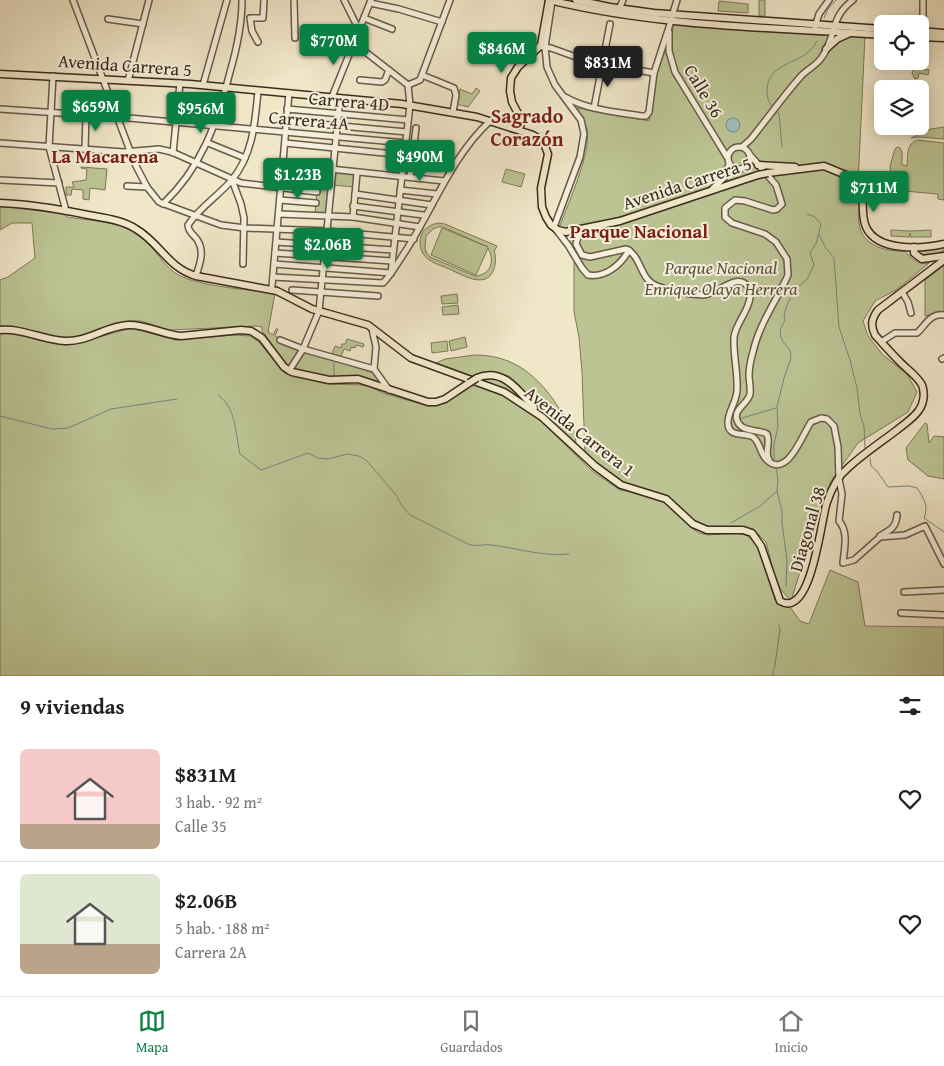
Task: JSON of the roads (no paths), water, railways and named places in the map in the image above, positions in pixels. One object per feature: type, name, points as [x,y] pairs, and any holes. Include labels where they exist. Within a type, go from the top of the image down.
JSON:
[{"type":"main road","points":[[511,128],[520,126],[522,121],[512,102],[510,91],[512,78],[514,72],[523,61],[542,48],[550,0],[618,14],[815,28],[874,29]]},
{"type":"main road","points":[[576,0],[672,18]]},
{"type":"main road","points":[[833,28],[874,34]]},
{"type":"main road","points":[[826,49],[837,39],[851,32]]},
{"type":"main road","points":[[929,33],[944,33]]},
{"type":"main road","points":[[929,35],[944,38]]},
{"type":"main road","name":"Avenida Carrera 5","points":[[0,74],[180,83],[332,97],[410,105],[453,112],[490,121],[537,137],[545,145],[548,158],[541,188],[541,200],[546,217],[554,227],[566,232],[620,221],[706,194],[733,182],[758,175],[827,166],[857,181],[861,185],[865,227],[879,240],[896,246],[914,247]]},
{"type":"main road","points":[[758,164],[802,168]]},
{"type":"main road","name":"Avenida Carrera 1","points":[[0,203],[66,211],[120,222],[144,234],[176,268],[196,276],[272,289],[319,311],[360,322],[371,327],[412,358],[498,389],[542,417],[595,466],[621,486],[666,499],[676,507]]},
{"type":"main road","points":[[944,244],[914,247],[914,253],[922,259],[944,256]]},
{"type":"main road","points":[[881,342],[872,325],[878,310],[944,260]]},
{"type":"main road","points":[[0,330],[20,331],[65,341],[84,339],[128,325],[181,336],[246,330],[258,335],[284,368],[289,371],[329,380],[358,379],[432,403],[445,399],[477,378],[493,375],[509,381],[542,417]]},
{"type":"main road","name":"Diagonal 38","points":[[676,507],[693,524],[707,530],[743,530],[752,533],[761,546],[780,601],[788,603],[796,600],[802,594],[810,576],[818,548],[825,509],[839,479],[852,464],[916,415],[923,403],[921,384],[881,342]]},
{"type":"street","points":[[73,0],[135,164],[147,187],[156,199],[163,204],[195,217],[222,225],[277,230],[327,231],[414,239]]},
{"type":"street","points":[[128,81],[148,1],[142,0]]},
{"type":"street","points":[[203,85],[227,0]]},
{"type":"street","points":[[163,204],[177,190],[196,164],[215,126],[240,31],[242,0]]},
{"type":"street","points":[[258,42],[252,31],[250,18],[263,18],[264,0]]},
{"type":"street","points":[[294,0],[295,38]]},
{"type":"street","points":[[344,0],[359,30]]},
{"type":"street","points":[[408,85],[419,81],[422,75],[450,0]]},
{"type":"street","points":[[619,9],[622,0]]},
{"type":"street","name":"Calle 36","points":[[594,108],[646,116],[649,112],[654,72],[677,0]]},
{"type":"street","points":[[815,28],[818,14],[829,0]]},
{"type":"street","points":[[706,194],[724,178],[729,153],[734,148],[742,147],[751,139],[801,76],[820,60],[841,11],[853,0]]},
{"type":"street","points":[[922,15],[923,0]]},
{"type":"street","points":[[332,97],[370,2],[442,22]]},
{"type":"street","points":[[364,18],[392,29]]},
{"type":"street","name":"Calle 36","points":[[672,18],[669,45],[673,69],[728,160]]},
{"type":"street","points":[[108,19],[143,24]]},
{"type":"street","points":[[562,95],[575,102],[594,108],[610,24]]},
{"type":"street","points":[[354,43],[408,85],[410,105],[391,273]]},
{"type":"street","points":[[542,48],[602,64],[654,72]]},
{"type":"street","points":[[542,48],[548,73],[582,122],[584,138],[580,157],[554,227],[588,275],[603,274],[620,262],[628,250]]},
{"type":"street","points":[[360,80],[382,82],[386,79],[389,70]]},
{"type":"street","points":[[422,75],[452,87],[456,92],[453,112]]},
{"type":"street","points":[[53,76],[49,147],[66,211]]},
{"type":"street","points":[[173,153],[180,83]]},
{"type":"street","points":[[196,276],[201,260],[201,250],[188,227],[195,217],[232,180],[245,158],[255,129],[258,91]]},
{"type":"street","points":[[272,286],[289,93]]},
{"type":"street","points":[[289,371],[303,349],[319,311],[340,98]]},
{"type":"street","name":"Carrera 4A","points":[[0,109],[118,117],[406,143]]},
{"type":"street","name":"Carrera 4D","points":[[287,110],[408,120]]},
{"type":"street","points":[[85,149],[86,115]]},
{"type":"street","points":[[286,121],[407,132]]},
{"type":"street","points":[[273,277],[382,284],[414,239],[444,180],[469,143],[490,121]]},
{"type":"street","points":[[410,177],[416,128]]},
{"type":"street","points":[[728,160],[735,169],[743,168],[749,163],[751,139]]},
{"type":"street","points":[[0,143],[131,151],[159,148],[232,180],[250,185],[317,192]]},
{"type":"street","points":[[208,143],[245,158]]},
{"type":"street","points":[[284,143],[404,155]]},
{"type":"street","name":"Calle 36","points":[[720,144],[725,147],[734,148]]},
{"type":"street","points":[[742,147],[776,185],[782,204],[773,210],[745,201],[735,200],[726,206],[724,213],[728,220],[771,237],[785,253],[788,264],[788,275],[761,327],[755,343],[750,369],[750,395],[740,407],[736,416],[741,426],[767,434],[769,441],[766,454],[770,463]]},
{"type":"street","points":[[282,164],[444,180]]},
{"type":"street","points":[[352,217],[358,172]]},
{"type":"street","points":[[282,178],[318,182]]},
{"type":"street","points":[[0,180],[59,183]]},
{"type":"street","points":[[232,180],[242,208],[245,228],[243,264]]},
{"type":"street","points":[[127,186],[147,187]]},
{"type":"street","points":[[400,190],[437,194]]},
{"type":"street","points":[[355,194],[432,204]]},
{"type":"street","points":[[280,200],[316,203]]},
{"type":"street","points":[[354,206],[423,215]]},
{"type":"street","points":[[278,214],[352,217],[420,227]]},
{"type":"street","points":[[583,229],[576,244],[579,252],[584,256],[590,258],[622,249],[628,250],[634,255],[646,278],[660,286],[702,295],[711,294],[734,282],[741,282],[748,287],[751,293],[749,303],[735,330],[737,392],[728,423],[734,433],[750,435],[754,438],[764,457],[770,463],[780,464],[786,462],[792,455],[811,422],[821,418],[827,419],[834,426],[842,494],[839,521],[842,524],[845,538],[843,563],[854,560],[892,529],[897,522],[897,515]]},
{"type":"street","points":[[276,242],[394,250]]},
{"type":"street","points":[[275,253],[392,260]]},
{"type":"street","points":[[274,264],[391,273]]},
{"type":"street","points":[[292,290],[378,296]]},
{"type":"street","points":[[902,292],[908,302],[911,313]]},
{"type":"street","points":[[881,342],[895,333],[917,332],[928,319],[936,315],[944,315]]},
{"type":"street","points":[[371,327],[376,347],[374,369]]},
{"type":"street","points":[[376,347],[380,340],[386,338]]},
{"type":"street","points":[[280,340],[303,349],[374,369],[390,390]]},
{"type":"street","points":[[880,537],[905,535],[925,526],[944,564]]},
{"type":"street","points":[[904,592],[944,590]]},
{"type":"street","points":[[902,613],[944,615]]},
{"type":"water","points":[[733,118],[738,120],[740,125],[738,130],[733,132],[728,130],[726,125],[728,120]]},
{"type":"waterway","points":[[824,18],[828,9],[836,0]]},
{"type":"waterway","points":[[772,106],[768,99],[767,91],[773,73],[804,55],[817,41]]},
{"type":"waterway","points":[[776,110],[779,114],[782,147]]},
{"type":"waterway","points":[[774,461],[774,444],[778,427],[777,407],[791,358],[790,350],[783,342],[780,330],[785,320],[784,315],[787,305],[794,291],[807,279],[814,265],[810,253],[816,244],[821,224],[815,217],[807,214]]},
{"type":"waterway","points":[[819,234],[825,247],[834,258],[839,327],[857,388],[860,414],[864,426],[865,448]]},
{"type":"waterway","points":[[334,363],[334,376]]},
{"type":"waterway","points":[[218,395],[229,407],[232,414],[240,454],[261,470],[308,453],[318,458],[328,459],[347,454],[359,456],[367,461],[396,495],[410,515],[468,544],[491,545],[559,555],[569,554]]},
{"type":"waterway","points":[[0,416],[52,429],[68,428],[111,409],[177,399]]},
{"type":"waterway","points":[[739,419],[776,408]]},
{"type":"waterway","points":[[870,458],[871,466],[877,471],[888,487],[909,486],[917,488],[926,506],[924,518],[944,532]]},
{"type":"waterway","points":[[776,468],[777,491],[782,511],[787,560],[786,586]]},
{"type":"waterway","points":[[731,523],[760,506],[777,491]]},
{"type":"waterway","points":[[772,676],[780,630],[779,625]]},
{"type":"district","name":"Sagrado Corazón","points":[[527,126]]},
{"type":"district","name":"La Macarena","points":[[105,156]]},
{"type":"district","name":"Parque Nacional","points":[[639,231]]},
{"type":"park label","name":"Parque Nacional Enrique Olaya Herrera","points":[[721,277]]}]
